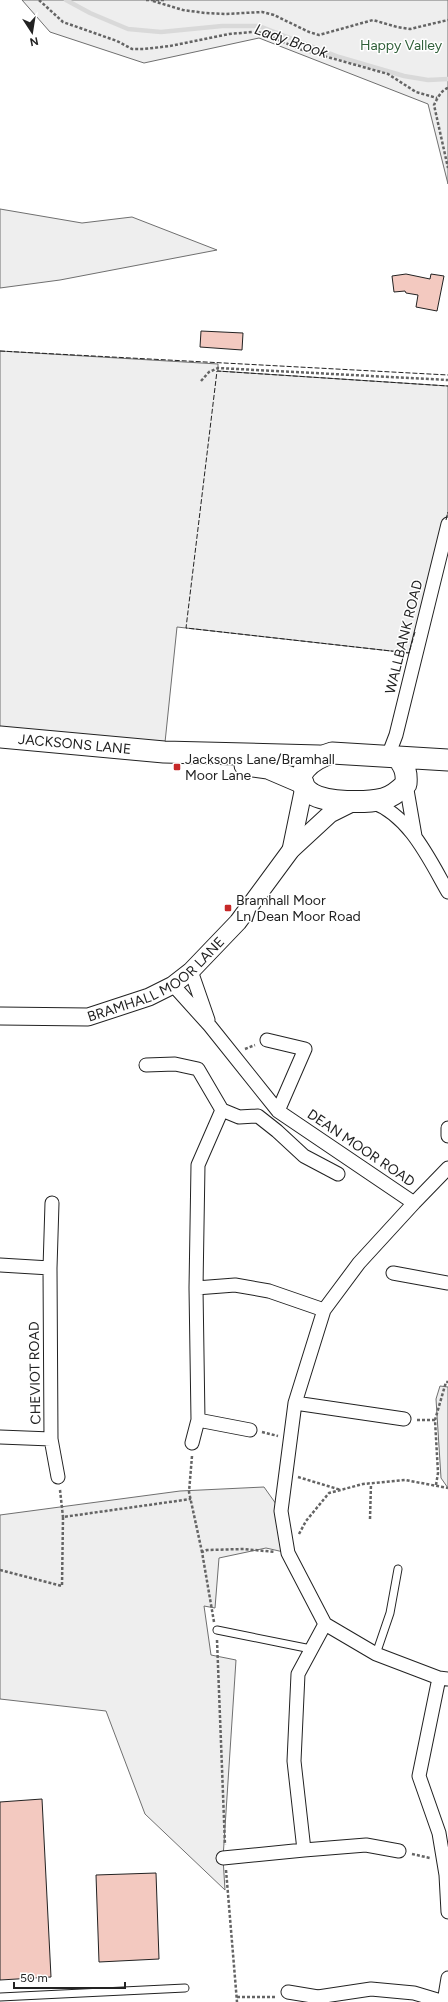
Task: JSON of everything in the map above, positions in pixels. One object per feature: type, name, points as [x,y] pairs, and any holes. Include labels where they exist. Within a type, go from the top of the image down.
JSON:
[{"type":"main road","name":"JACKSONS LANE","points":[[0,737],[150,751],[268,768],[303,785],[313,795],[329,800],[383,799],[397,793],[406,782],[448,764]]},
{"type":"main road","name":"JACKSONS LANE","points":[[150,751],[319,756],[332,753],[448,760]]},
{"type":"main road","points":[[303,785],[302,774],[308,764],[319,756]]},
{"type":"main road","points":[[393,757],[404,766],[406,782]]},
{"type":"street","name":"WALLBANK ROAD","points":[[393,757],[396,735],[448,524]]},
{"type":"street","points":[[406,782],[415,836]]},
{"type":"street","name":"BRAMHALL MOOR LANE","points":[[290,850],[303,785]]},
{"type":"street","name":"BRAMHALL MOOR LANE","points":[[0,1016],[88,1017],[149,997],[173,985],[191,971],[238,922],[290,850],[330,814],[364,800]]},
{"type":"street","points":[[364,800],[385,806],[415,836],[448,892]]},
{"type":"street","name":"DEAN MOOR ROAD","points":[[191,971],[210,1026]]},
{"type":"street","name":"DEAN MOOR ROAD","points":[[173,985],[210,1026],[278,1111],[414,1203],[359,1263],[324,1310],[295,1403],[281,1511],[288,1553],[324,1624]]},
{"type":"street","points":[[267,1040],[305,1049],[278,1111]]},
{"type":"street","points":[[146,1065],[175,1064],[198,1069],[222,1110],[239,1117],[258,1116],[304,1156],[338,1174]]},
{"type":"street","points":[[192,1443],[198,1420],[196,1288],[198,1165],[222,1110]]},
{"type":"street","points":[[448,1128],[448,1136]]},
{"type":"street","points":[[414,1203],[448,1168]]},
{"type":"street","name":"CHEVIOT ROAD","points":[[52,1203],[50,1268],[51,1439],[58,1477]]},
{"type":"street","points":[[0,1265],[50,1268]]},
{"type":"street","points":[[393,1273],[448,1283]]},
{"type":"street","points":[[196,1288],[235,1285],[269,1291],[324,1310]]},
{"type":"street","points":[[295,1403],[404,1419]]},
{"type":"street","points":[[198,1420],[250,1430]]},
{"type":"street","points":[[0,1437],[51,1439]]},
{"type":"street","points":[[304,1850],[294,1761],[298,1674],[324,1624],[376,1654],[444,1678],[419,1776],[444,1833],[443,1861],[446,1876],[448,1912]]},
{"type":"street","points":[[224,1858],[366,1844],[399,1851]]},
{"type":"street","points":[[288,1992],[318,1997],[371,1989],[414,1993],[444,2002],[448,1978]]},
{"type":"lane","points":[[376,1654],[390,1613],[398,1569]]},
{"type":"lane","points":[[217,1630],[311,1649]]},
{"type":"lane","points":[[0,1997],[185,1988]]},
{"type":"path","points":[[39,0],[63,22],[117,41],[132,49],[170,46],[229,34],[252,32],[263,33],[299,49],[388,74],[416,92],[437,98]]},
{"type":"path","points":[[146,0],[183,10],[205,13],[226,14],[262,12],[274,15],[319,35],[373,20],[410,29],[448,20]]},
{"type":"path","points":[[153,1],[164,0]]},
{"type":"path","points":[[448,88],[445,89],[437,98],[434,105],[448,168]]},
{"type":"path","points":[[201,381],[209,372],[218,368],[448,380]]},
{"type":"path","points":[[232,1054],[267,1040]]},
{"type":"path","points":[[436,1486],[438,1473],[435,1420],[446,1382],[448,1382]]},
{"type":"path","points":[[404,1419],[435,1420]]},
{"type":"path","points":[[250,1430],[290,1439]]},
{"type":"path","points":[[192,1443],[189,1492],[207,1576],[210,1608],[217,1630],[224,1858],[237,2002]]},
{"type":"path","points":[[286,1474],[342,1490]]},
{"type":"path","points":[[0,1570],[62,1586],[63,1517],[58,1477]]},
{"type":"path","points":[[202,1552],[207,1550],[244,1549],[288,1553],[306,1521],[329,1494],[342,1490],[371,1484],[405,1480],[448,1488]]},
{"type":"path","points":[[370,1519],[371,1484]]},
{"type":"path","points":[[63,1517],[191,1499]]},
{"type":"path","points":[[399,1851],[443,1861]]},
{"type":"path","points":[[237,1998],[273,1998],[288,1992]]},
{"type":"green space","name":"Happy Valley","points":[[22,0],[448,0],[448,184],[428,104],[259,38],[144,63],[50,32]]},
{"type":"green space","points":[[0,209],[82,223],[132,217],[217,250],[60,280],[0,288]]},
{"type":"green space","points":[[0,351],[218,364],[218,371],[448,386],[448,512],[409,653],[177,627],[164,752],[0,737]]},
{"type":"green space","points":[[440,1386],[448,1387],[448,1488],[441,1478],[436,1399]]},
{"type":"green space","points":[[264,1487],[281,1511],[288,1553],[266,1548],[219,1558],[215,1608],[204,1606],[211,1655],[236,1660],[223,1858],[225,1890],[145,1814],[106,1711],[0,1699],[0,1515],[180,1491]]},
{"type":"building","points":[[406,274],[430,279],[431,274],[444,276],[437,311],[416,307],[418,295],[406,293],[405,291],[394,292],[392,276]]},
{"type":"building","points":[[201,331],[243,333],[242,350],[200,347]]},
{"type":"building","points":[[42,1799],[51,1977],[0,1980],[0,1802]]},
{"type":"building","points":[[156,1873],[159,1959],[99,1962],[96,1875]]},
{"type":"waterway","name":"Lady Brook","points":[[66,0],[90,13],[128,29],[161,32],[222,26],[259,26],[339,57],[404,76],[428,80],[448,79]]},
{"type":"fence","points":[[0,351],[448,375]]},
{"type":"fence","points":[[415,632],[409,653],[186,628],[217,371],[448,386]]},
{"type":"fence","points":[[446,520],[448,512]]},
{"type":"place","name":"Jacksons Lane/Bramhall Moor Lane","points":[[177,767]]},
{"type":"place","name":"Bramhall Moor Ln/Dean Moor Road","points":[[228,908]]}]
